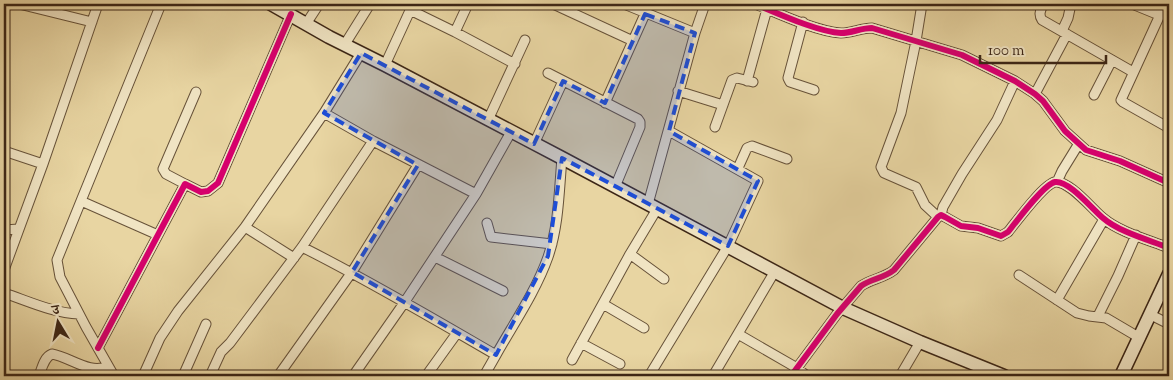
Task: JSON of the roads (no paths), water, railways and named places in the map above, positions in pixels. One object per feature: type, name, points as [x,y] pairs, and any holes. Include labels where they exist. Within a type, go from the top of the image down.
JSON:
[{"type":"main road","points":[[271,4],[843,308],[1004,376]]},
{"type":"main road","points":[[1121,376],[1151,315],[1164,296],[1169,274]]},
{"type":"street","points":[[19,4],[92,22]]},
{"type":"street","points":[[4,270],[98,4]]},
{"type":"street","points":[[102,371],[98,348],[60,277],[57,260],[161,4]]},
{"type":"street","points":[[306,24],[319,4]]},
{"type":"street","points":[[345,44],[370,4]]},
{"type":"street","points":[[455,32],[468,4]]},
{"type":"street","points":[[553,4],[633,41]]},
{"type":"street","points":[[624,4],[695,33]]},
{"type":"street","points":[[572,360],[630,254],[652,207],[678,91],[704,4]]},
{"type":"street","points":[[755,4],[829,31],[843,33],[872,28],[962,55],[1015,81],[1035,94],[1043,101],[1078,145],[1091,153],[1120,161],[1169,183]]},
{"type":"street","points":[[922,4],[916,42],[897,125],[881,166],[884,173],[916,187],[925,205],[940,216],[961,226],[978,228],[1002,236],[1008,232],[1047,186],[1058,182],[1062,183],[1076,192],[1104,219],[1116,227],[1169,248]]},
{"type":"street","points":[[1043,4],[1040,17],[1042,20],[1133,72]]},
{"type":"street","points":[[1035,94],[1065,33],[1071,4]]},
{"type":"street","points":[[1132,4],[1159,15]]},
{"type":"street","points":[[1165,4],[1121,96],[1123,102],[1169,128]]},
{"type":"street","points":[[385,65],[412,7],[515,64]]},
{"type":"street","points":[[715,127],[732,80],[736,78],[750,81],[767,9]]},
{"type":"street","points":[[196,92],[163,169],[166,174],[201,192],[208,191],[218,183],[291,14]]},
{"type":"street","points":[[605,102],[645,14]]},
{"type":"street","points":[[803,22],[788,78],[790,82],[814,90]]},
{"type":"street","points":[[488,120],[525,40]]},
{"type":"street","points":[[142,376],[160,338],[178,311],[245,227],[324,114],[361,52]]},
{"type":"street","points":[[1094,95],[1112,60]]},
{"type":"street","points":[[548,73],[638,119],[640,122],[615,187]]},
{"type":"street","points":[[534,144],[563,81]]},
{"type":"street","points":[[794,372],[861,286],[894,270],[940,216],[943,207],[962,174],[993,129],[1015,81]]},
{"type":"street","points":[[678,91],[723,105]]},
{"type":"street","points":[[324,114],[372,141],[476,194]]},
{"type":"street","points":[[649,376],[728,246],[758,180],[669,130]]},
{"type":"street","points":[[354,376],[476,194],[511,132]]},
{"type":"street","points":[[210,376],[221,352],[230,343],[294,258],[372,141]]},
{"type":"street","points":[[1058,182],[1062,171],[1078,145]]},
{"type":"street","points":[[738,168],[747,148],[752,146],[787,159]]},
{"type":"street","points":[[4,151],[43,164]]},
{"type":"street","points":[[484,376],[538,282],[552,244],[562,158]]},
{"type":"street","points":[[278,376],[352,272],[418,165]]},
{"type":"street","points":[[98,348],[185,184]]},
{"type":"street","points":[[81,201],[158,235]]},
{"type":"street","points":[[1057,300],[1104,219]]},
{"type":"street","points":[[487,223],[491,237],[552,244]]},
{"type":"street","points":[[245,227],[294,258]]},
{"type":"street","points":[[4,230],[19,229]]},
{"type":"street","points":[[1098,316],[1136,235]]},
{"type":"street","points":[[302,246],[352,272],[404,304],[496,354]]},
{"type":"street","points":[[630,254],[664,279]]},
{"type":"street","points":[[435,257],[503,291]]},
{"type":"street","points":[[716,375],[775,272]]},
{"type":"street","points":[[1019,275],[1083,315],[1106,318],[1140,338]]},
{"type":"street","points":[[4,293],[52,310],[79,314]]},
{"type":"street","points":[[603,304],[644,328]]},
{"type":"street","points":[[1151,315],[1169,324]]},
{"type":"street","points":[[183,376],[206,324]]},
{"type":"street","points":[[426,376],[457,333]]},
{"type":"street","points":[[738,334],[794,372],[807,376]]},
{"type":"street","points":[[900,376],[920,342]]},
{"type":"street","points":[[582,343],[620,364]]},
{"type":"street","points":[[39,376],[48,355],[52,354],[114,376]]}]
